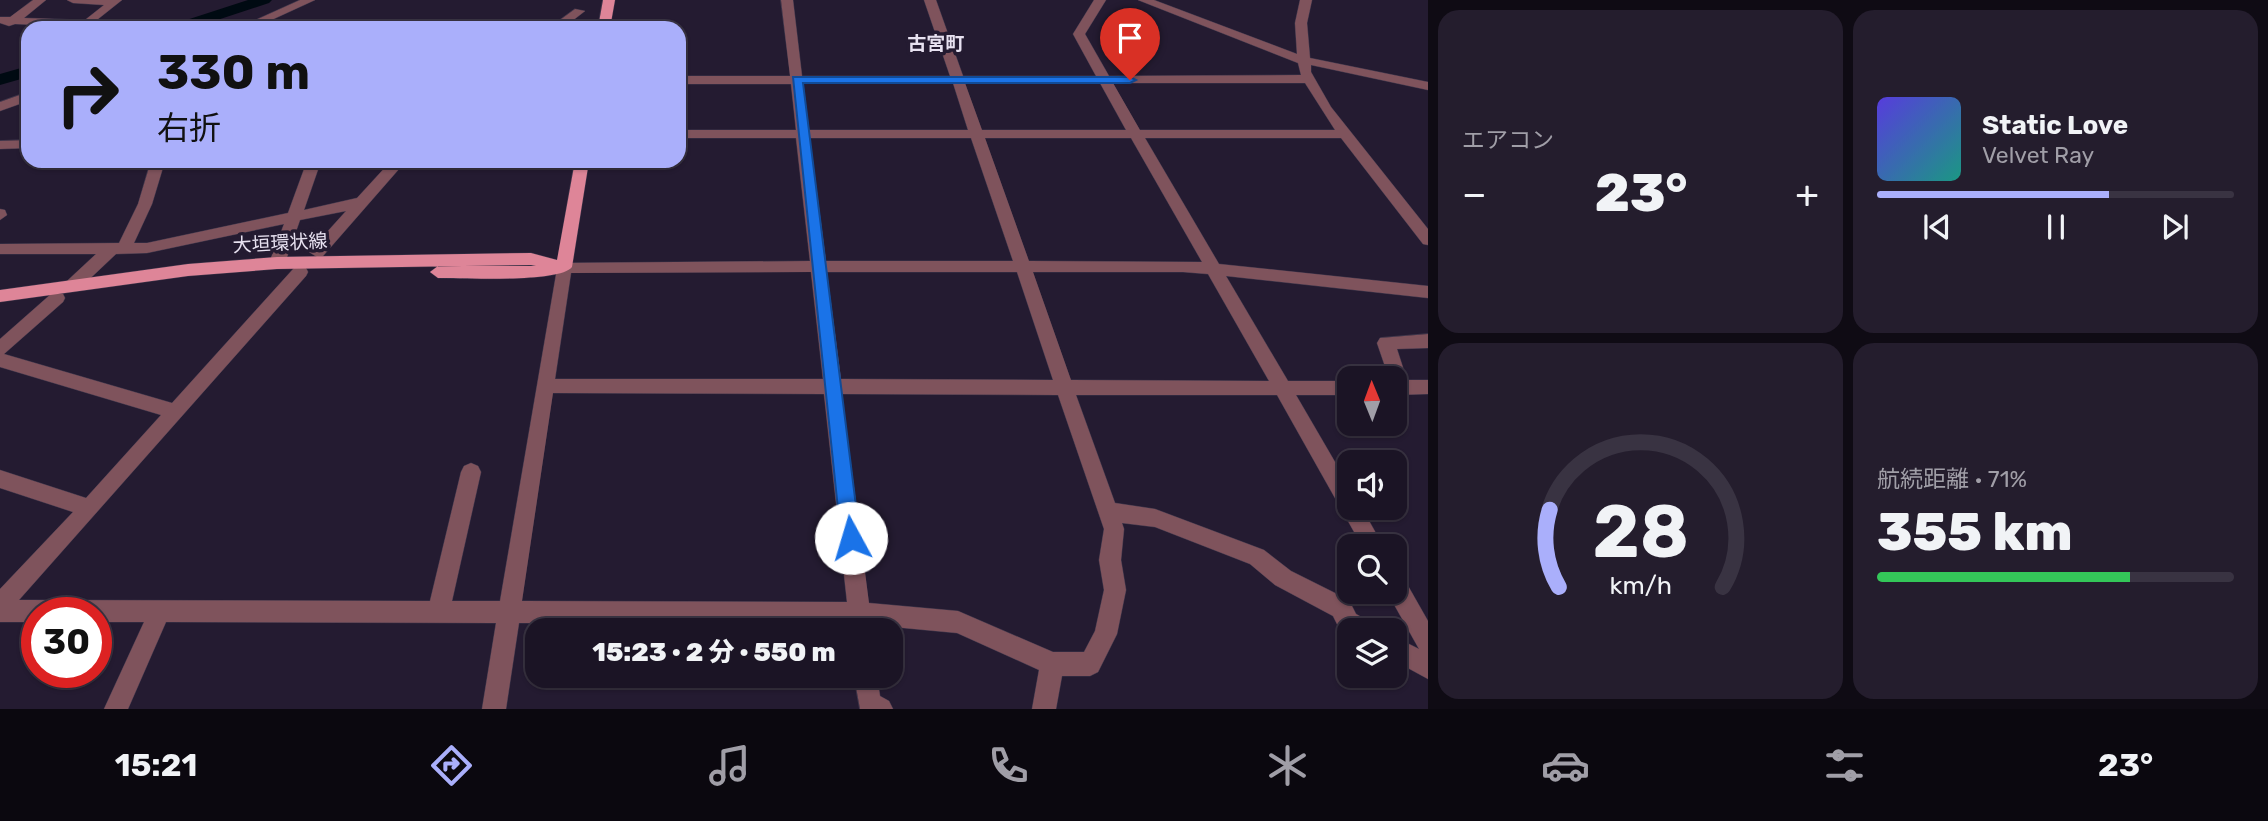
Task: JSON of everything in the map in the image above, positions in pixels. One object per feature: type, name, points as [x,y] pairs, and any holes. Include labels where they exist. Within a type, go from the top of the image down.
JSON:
[{"type":"main road","points":[[605,21],[609,0]]},
{"type":"main road","points":[[564,267],[581,168]]},
{"type":"main road","name":"大垣環状線","points":[[0,296],[188,270],[277,262],[529,272],[564,267]]},
{"type":"main road","name":"大垣環状線","points":[[0,308],[184,280],[310,265]]},
{"type":"street","points":[[0,30],[6,20],[40,0]]},
{"type":"street","points":[[74,0],[115,1]]},
{"type":"street","points":[[260,21],[309,0]]},
{"type":"street","points":[[787,0],[860,618]]},
{"type":"street","points":[[903,621],[957,622],[1052,664],[1090,664],[1106,634],[1115,590],[1110,560],[1114,529],[1110,512],[930,0]]},
{"type":"street","points":[[1100,0],[1079,34],[1187,227],[1214,268],[1337,483]]},
{"type":"street","points":[[1144,0],[1302,60],[1428,86]]},
{"type":"street","points":[[1306,0],[1302,10],[1302,60],[1309,79],[1325,108],[1428,240]]},
{"type":"street","points":[[92,21],[115,1]]},
{"type":"street","points":[[565,21],[579,11]]},
{"type":"street","points":[[6,20],[26,21]]},
{"type":"street","points":[[686,80],[1309,79]]},
{"type":"street","points":[[4,104],[21,98]]},
{"type":"street","points":[[686,134],[1346,134]]},
{"type":"street","points":[[0,145],[21,144]]},
{"type":"street","points":[[73,285],[118,249],[145,204],[156,168]]},
{"type":"street","points":[[277,262],[311,168]]},
{"type":"street","points":[[0,605],[90,508],[174,411],[310,265],[393,168]]},
{"type":"street","points":[[0,249],[147,248],[363,202]]},
{"type":"street","points":[[494,709],[564,267],[1214,268],[1428,292]]},
{"type":"street","points":[[0,349],[57,298]]},
{"type":"street","points":[[1392,366],[1386,343],[1428,341]]},
{"type":"street","points":[[0,360],[174,411]]},
{"type":"street","points":[[545,386],[1337,388]]},
{"type":"street","points":[[1407,388],[1428,387]]},
{"type":"street","points":[[439,611],[471,471]]},
{"type":"street","points":[[0,479],[90,508]]},
{"type":"street","points":[[1110,512],[1155,518],[1250,554],[1283,578],[1341,608],[1346,618]]},
{"type":"street","points":[[1406,604],[1428,643]]},
{"type":"street","points":[[0,611],[21,611]]},
{"type":"street","points":[[112,611],[510,611],[755,618]]},
{"type":"street","points":[[116,709],[160,611]]},
{"type":"street","points":[[1407,655],[1428,667]]},
{"type":"street","points":[[1044,709],[1052,664]]},
{"type":"street","points":[[867,688],[869,703],[881,709]]},
{"type":"waterway","points":[[199,21],[264,0]]},
{"type":"waterway","points":[[0,80],[21,73]]},
{"type":"district","name":"古宮町","points":[[936,43]]},
{"type":"route","points":[[851,538],[797,79],[1130,80]]}]
